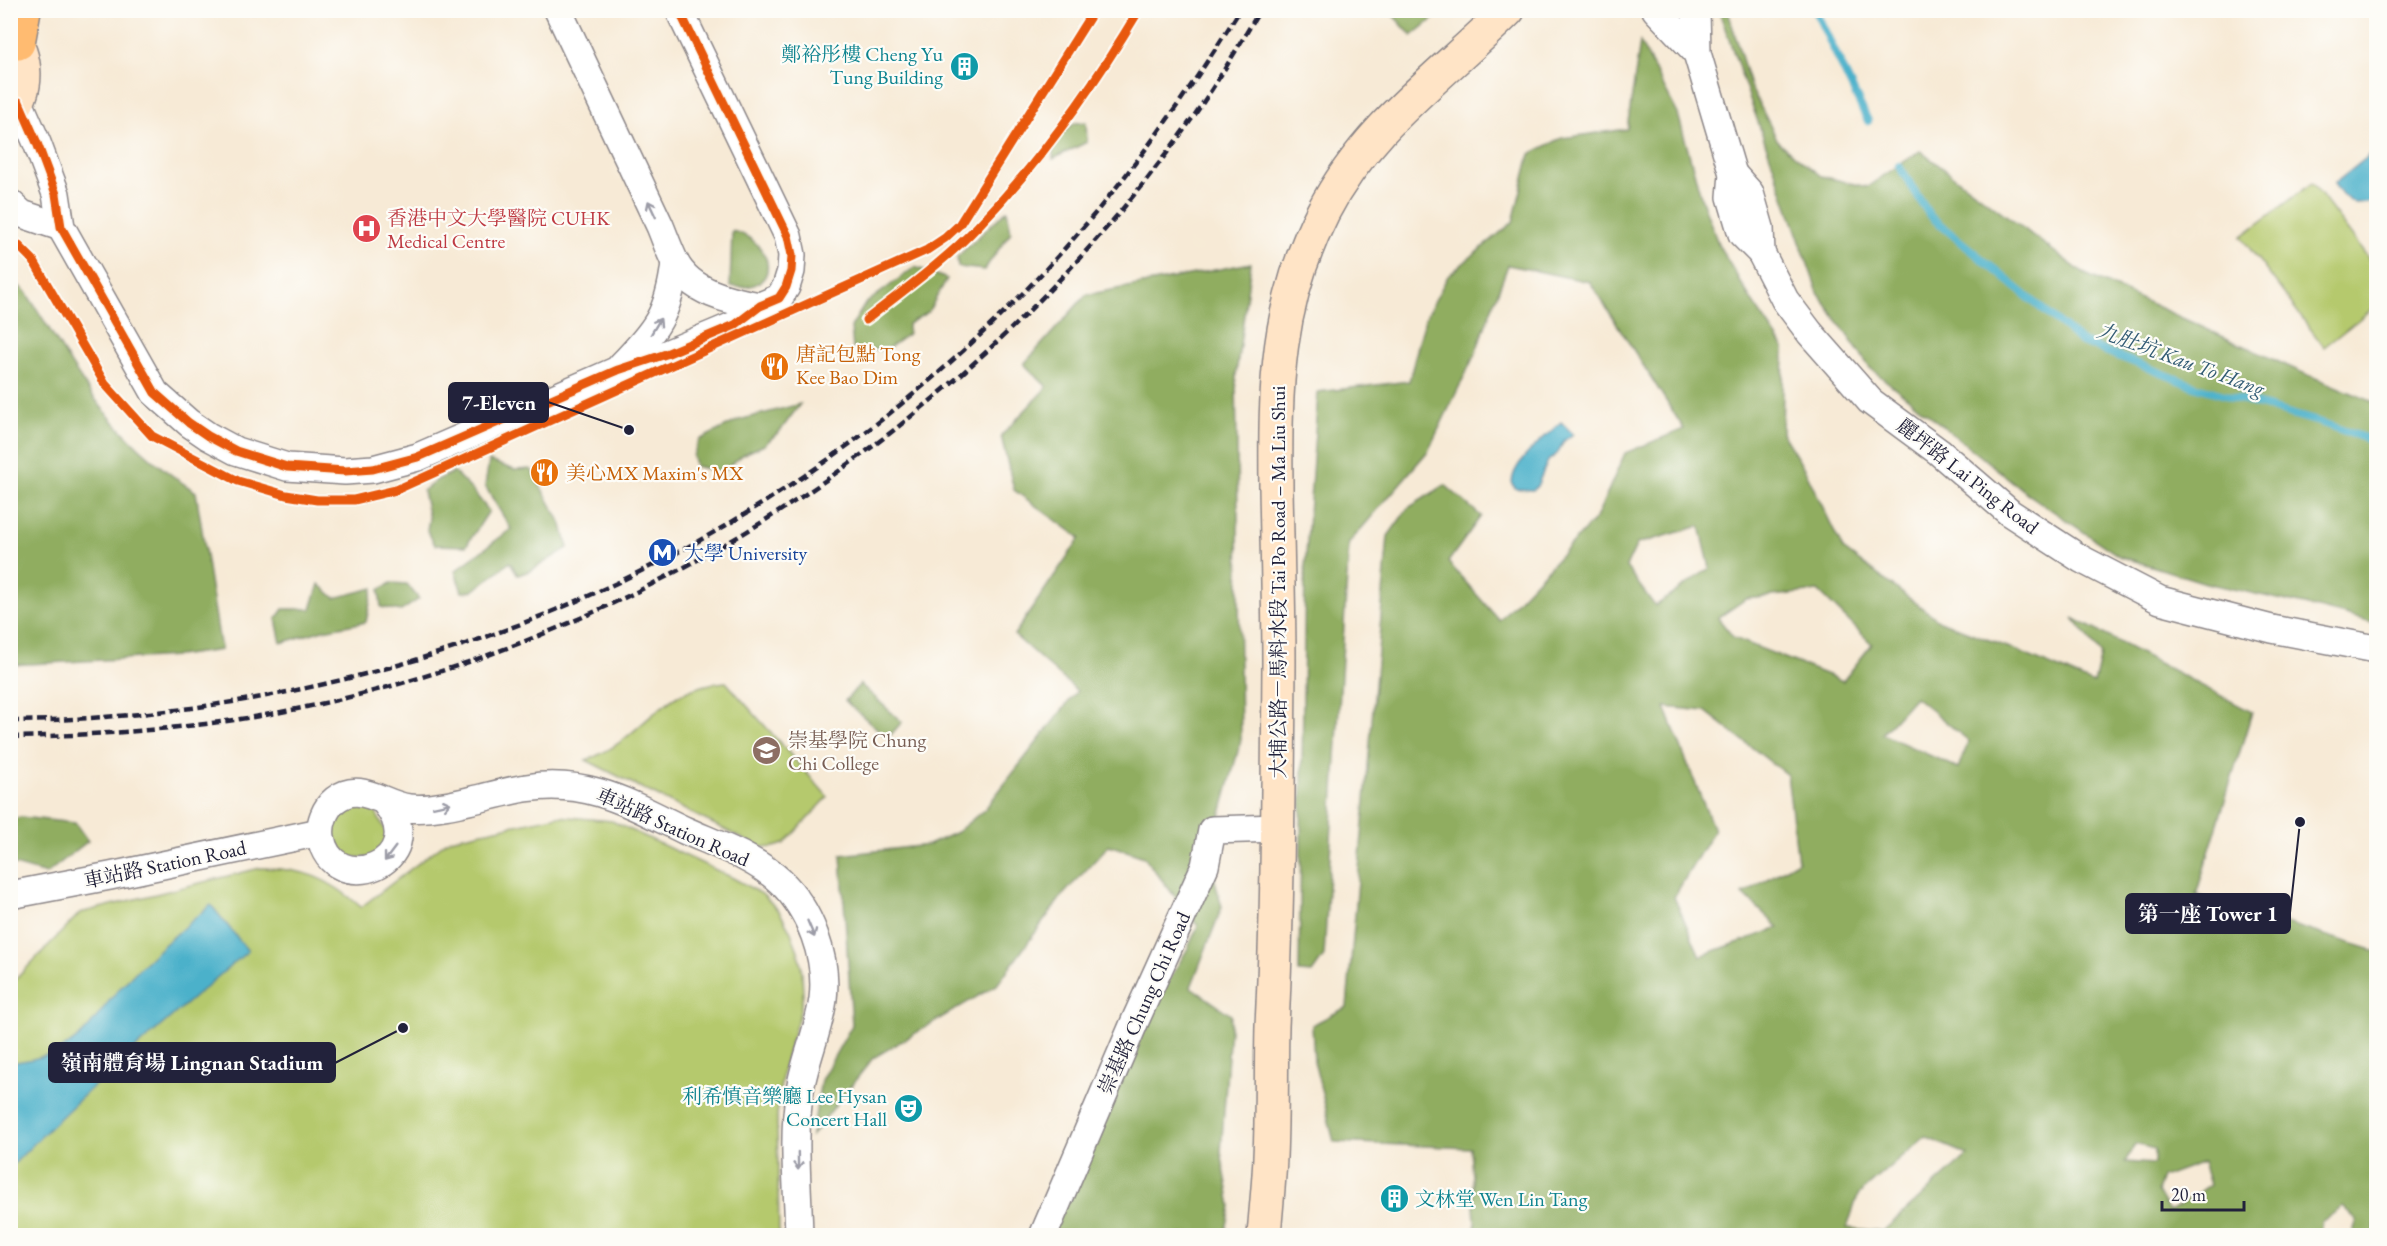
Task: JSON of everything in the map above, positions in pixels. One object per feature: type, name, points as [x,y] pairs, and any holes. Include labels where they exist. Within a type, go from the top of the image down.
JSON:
[{"type":"highway","points":[[14,38],[24,10]]},
{"type":"main road","name":"大埔公路－馬料水段 Tai Po Road – Ma Liu Shui","points":[[1264,1236],[1270,1158],[1279,828],[1275,406],[1279,351],[1287,306],[1301,263],[1323,212],[1363,148],[1405,104],[1508,10]]},
{"type":"main road","points":[[14,38],[23,57],[25,75],[23,90],[15,107]]},
{"type":"street","points":[[558,10],[660,226],[675,263],[690,281],[708,291],[737,302],[760,306]]},
{"type":"street","points":[[15,107],[37,143],[53,188],[61,227],[155,393],[189,423],[208,436],[236,451],[271,463],[318,471],[345,471],[396,464],[435,450],[618,369],[666,354],[735,324],[760,306],[779,298],[786,287],[791,271],[792,255],[788,236],[679,10]]},
{"type":"street","name":"麗坪路 Lai Ping Road","points":[[1656,10],[1697,53]]},
{"type":"street","name":"麗坪路 Lai Ping Road","points":[[1696,10],[1697,53],[1733,174],[1750,193],[1760,228],[1761,253],[1785,300],[1810,333],[1870,401],[1939,452],[2010,513],[2081,559],[2160,600],[2272,629],[2376,649]]},
{"type":"street","points":[[10,203],[22,214],[61,227]]},
{"type":"street","points":[[618,369],[657,326],[672,290],[675,263]]},
{"type":"street","name":"車站路 Station Road","points":[[10,895],[320,832],[327,809],[336,799],[348,794],[361,792],[374,795],[385,802],[409,808],[431,807],[526,788],[575,786],[620,800],[748,860],[779,880],[795,899],[818,945],[823,970],[823,996],[819,1021],[806,1061],[798,1117],[799,1236]]},
{"type":"street","points":[[320,832],[327,854],[345,868],[357,871],[381,864],[390,856],[399,833],[393,812],[385,802]]},
{"type":"street","name":"崇基路 Chung Chi Road","points":[[1043,1236],[1135,1021],[1205,866],[1212,830],[1279,828]]},
{"type":"green space","points":[[1389,11],[1443,11],[1412,36]]},
{"type":"green space","points":[[1719,11],[1728,11],[1750,86],[1779,143],[1821,176],[1867,187],[1920,151],[2083,273],[2301,372],[2376,403],[2376,623],[2206,583],[2119,556],[2028,494],[1870,368],[1818,293]]},
{"type":"green space","points":[[1640,42],[1678,114],[1702,200],[1719,246],[1784,348],[1782,433],[1805,470],[1843,549],[1940,621],[2094,684],[2101,654],[2073,618],[2252,712],[2196,895],[2376,951],[2376,1235],[2352,1235],[2357,1220],[2343,1207],[2321,1222],[2321,1233],[2327,1236],[1476,1235],[1470,1148],[1334,1142],[1314,1061],[1312,1025],[1347,1007],[1388,536],[1408,508],[1445,485],[1481,516],[1448,562],[1499,620],[1596,518],[1625,453],[1684,429],[1590,282],[1508,265],[1475,354],[1428,451],[1349,543],[1324,956],[1312,973],[1299,972],[1305,568],[1318,392],[1409,381],[1425,319],[1448,276],[1513,222],[1530,154],[1562,138],[1627,129]],"holes":[[[1700,526],[1710,568],[1655,606],[1626,567],[1637,544]],[[1818,591],[1872,644],[1843,681],[1734,638],[1718,618],[1746,599]],[[1915,697],[1969,741],[1958,768],[1882,734]],[[1665,707],[1705,711],[1787,775],[1798,861],[1743,894],[1779,928],[1700,956],[1674,897],[1714,830]],[[1925,1137],[1968,1155],[1883,1231],[1847,1228],[1858,1195]],[[2135,1144],[2154,1149],[2154,1164],[2125,1162]],[[2203,1162],[2210,1185],[2169,1212],[2157,1191],[2162,1177]]]},
{"type":"green space","points":[[1086,122],[1087,142],[1053,159],[1053,142],[1074,123]]},
{"type":"green space","points":[[2312,183],[2376,268],[2376,306],[2324,347],[2241,237]]},
{"type":"green space","points":[[1007,210],[1011,232],[984,270],[958,267],[957,257]]},
{"type":"green space","points":[[732,231],[746,236],[765,255],[766,275],[759,282],[747,287],[730,286]]},
{"type":"green space","points":[[1251,263],[1236,375],[1241,740],[1209,858],[1222,907],[1191,987],[1231,1015],[1221,1152],[1231,1206],[1225,1235],[1050,1235],[1133,1040],[1187,950],[1198,926],[1144,857],[1109,845],[1062,896],[997,985],[873,1058],[812,1135],[821,1080],[852,1025],[841,855],[928,845],[957,832],[985,809],[1077,691],[1014,635],[1080,538],[1014,490],[1001,436],[1047,387],[1024,364],[1086,295]]},
{"type":"green space","points":[[915,267],[947,279],[928,312],[908,324],[908,334],[886,350],[853,349],[851,327],[865,304]]},
{"type":"green space","points":[[10,279],[25,291],[83,382],[114,422],[153,460],[196,492],[221,650],[178,656],[11,665]]},
{"type":"green space","points":[[800,404],[781,430],[764,445],[744,454],[722,472],[695,466],[693,456],[699,440],[739,420]]},
{"type":"green space","points":[[489,461],[515,470],[531,469],[562,525],[568,548],[532,570],[518,575],[510,562],[473,591],[462,592],[455,571],[511,529],[485,486]]},
{"type":"green space","points":[[454,472],[489,511],[466,546],[435,545],[427,530],[429,519],[423,491],[437,480]]},
{"type":"green space","points":[[391,583],[407,584],[419,599],[401,611],[381,607],[379,590]]},
{"type":"green space","points":[[319,584],[335,598],[373,588],[366,622],[323,630],[281,643],[276,619],[283,609],[311,609]]},
{"type":"green space","points":[[726,682],[828,797],[785,843],[778,846],[755,845],[586,760],[623,740],[666,703],[683,693],[702,686]]},
{"type":"green space","points":[[860,684],[902,722],[888,738],[845,701]]},
{"type":"green space","points":[[353,805],[372,806],[389,837],[373,858],[347,857],[336,842],[334,821],[338,815]]},
{"type":"green space","points":[[558,816],[612,821],[733,878],[762,894],[779,911],[790,930],[798,951],[803,994],[799,1016],[784,1064],[777,1116],[779,1235],[11,1236],[11,984],[80,913],[260,868],[289,870],[315,877],[338,889],[361,907],[450,839]]},
{"type":"green space","points":[[20,817],[75,823],[88,841],[46,874],[11,864],[11,820]]},
{"type":"water","points":[[2375,151],[2376,198],[2369,203],[2355,204],[2342,195],[2334,184]]},
{"type":"water","points":[[1561,422],[1573,434],[1564,441],[1557,454],[1548,461],[1533,490],[1516,489],[1512,484],[1517,467],[1530,450]]},
{"type":"water","points":[[211,905],[248,951],[97,1083],[11,1167],[11,1063],[44,1056],[72,1043],[87,1029],[142,965]]},
{"type":"waterway","name":"九肚坑 Kau To Hang","points":[[1815,10],[1868,121]]},
{"type":"waterway","name":"九肚坑 Kau To Hang","points":[[1899,166],[1930,216],[2082,342],[2197,387],[2322,423],[2376,442]]},
{"type":"railway","points":[[10,721],[149,713],[286,692],[419,659],[548,613],[673,555],[791,485],[902,403],[1006,310],[1072,241],[1132,167],[1188,90],[1240,10]]},
{"type":"railway","points":[[10,737],[88,734],[205,724],[320,704],[449,668],[574,621],[694,562],[809,492],[916,412],[1017,323],[1108,225],[1191,120],[1260,10]]},
{"type":"cycle path","points":[[19,102],[56,194],[61,227],[155,393],[189,423],[236,451],[287,467],[345,471],[373,469],[418,457],[618,370],[666,354],[735,325],[760,306],[779,298],[786,287],[791,271],[792,255],[788,236],[679,10]]},
{"type":"cycle path","points":[[10,237],[33,260],[105,384],[152,436],[238,481],[286,495],[317,500],[354,500],[396,490],[927,250],[959,225],[1094,10]]},
{"type":"cycle path","points":[[866,320],[952,251],[1001,202],[1064,123],[1139,10]]},
{"type":"place","name":"鄭裕彤樓 Cheng Yu Tung Building","points":[[964,66]]},
{"type":"place","name":"香港中文大學醫院 CUHK Medical Centre","points":[[366,229]]},
{"type":"place","name":"唐記包點 Tong Kee Bao Dim","points":[[775,366]]},
{"type":"place","name":"7-Eleven","points":[[629,430]]},
{"type":"place","name":"美心MX Maxim's MX","points":[[545,473]]},
{"type":"place","name":"大學 University","points":[[663,553]]},
{"type":"place","name":"崇基學院 Chung Chi College","points":[[767,751]]},
{"type":"place","name":"第一座 Tower 1","points":[[2300,822]]},
{"type":"place","name":"嶺南體育場 Lingnan Stadium","points":[[403,1028]]},
{"type":"place","name":"利希慎音樂廳 Lee Hysan Concert Hall","points":[[908,1108]]},
{"type":"place","name":"文林堂 Wen Lin Tang","points":[[1394,1199]]}]
